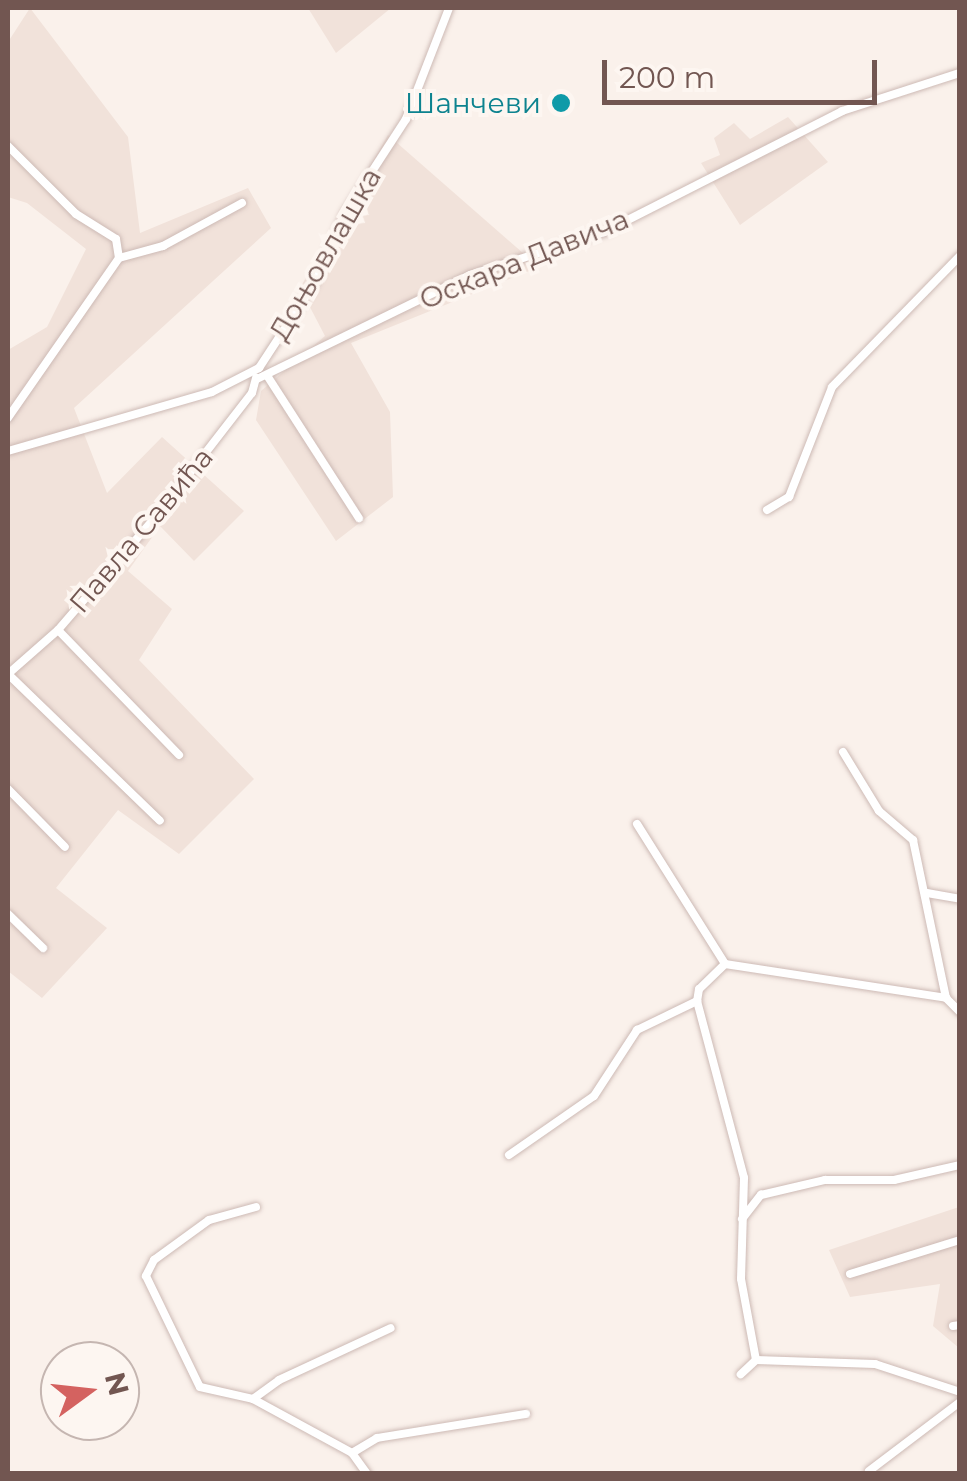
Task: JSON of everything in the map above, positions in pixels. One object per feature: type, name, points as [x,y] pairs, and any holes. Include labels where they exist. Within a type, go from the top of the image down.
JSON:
[{"type":"street","name":"Доњовлашка","points":[[255,376],[314,284],[345,212],[406,119],[449,8]]},
{"type":"street","name":"Оскара Давича","points":[[255,376],[268,377],[470,276],[604,232],[842,111],[960,74]]},
{"type":"street","points":[[8,146],[76,214],[116,239],[119,258]]},
{"type":"street","points":[[8,418],[119,258],[163,246],[242,203]]},
{"type":"street","points":[[767,510],[789,497],[832,387],[960,256]]},
{"type":"street","points":[[8,451],[255,376]]},
{"type":"street","name":"Павла Савића","points":[[8,674],[58,630],[158,514],[255,376]]},
{"type":"street","points":[[268,377],[358,518]]},
{"type":"street","points":[[58,630],[179,754]]},
{"type":"street","points":[[8,674],[160,820]]},
{"type":"street","points":[[843,752],[880,810],[913,840],[928,893],[946,998],[960,1012]]},
{"type":"street","points":[[8,789],[65,846]]},
{"type":"street","points":[[636,824],[725,964],[946,998]]},
{"type":"street","points":[[928,893],[960,899]]},
{"type":"street","points":[[8,914],[43,948]]},
{"type":"street","points":[[725,964],[699,989],[696,1002],[744,1178],[741,1279],[756,1360]]},
{"type":"street","points":[[509,1154],[594,1096],[637,1030],[696,1002]]},
{"type":"street","points":[[742,1218],[761,1196],[825,1180],[894,1180],[960,1165]]},
{"type":"street","points":[[256,1206],[208,1220],[154,1260],[146,1276],[200,1387],[253,1399],[352,1454],[367,1474]]},
{"type":"street","points":[[850,1274],[960,1240]]},
{"type":"street","points":[[253,1399],[296,1371],[391,1328]]},
{"type":"street","points":[[741,1374],[756,1360],[905,1368],[960,1392]]},
{"type":"street","points":[[869,1472],[960,1402]]},
{"type":"street","points":[[352,1454],[377,1438],[526,1414]]},
{"type":"shaded area","points":[[30,8],[128,137],[140,233],[248,188],[271,228],[74,408],[107,493],[162,437],[244,511],[194,561],[160,526],[128,571],[172,609],[139,660],[254,779],[179,854],[118,810],[56,888],[107,928],[42,998],[8,971],[8,350],[47,327],[86,249],[27,203],[8,197],[8,42]]},
{"type":"shaded area","points":[[308,8],[391,8],[336,53]]},
{"type":"shaded area","points":[[788,117],[828,162],[740,225],[701,163],[720,155],[714,138],[734,123],[750,139]]},
{"type":"shaded area","points":[[388,135],[539,267],[351,343],[390,412],[393,497],[336,541],[256,420],[261,391],[325,336],[300,288]]},
{"type":"shaded area","points":[[959,1207],[959,1348],[933,1326],[940,1284],[850,1297],[829,1250]]},
{"type":"place","name":"Шанчеви","points":[[561,103]]}]
